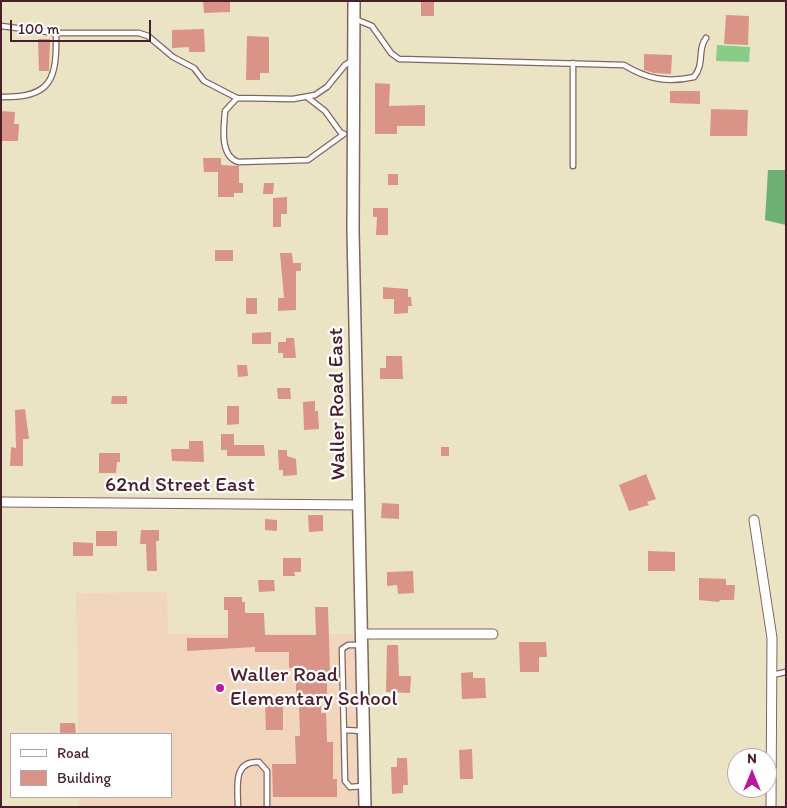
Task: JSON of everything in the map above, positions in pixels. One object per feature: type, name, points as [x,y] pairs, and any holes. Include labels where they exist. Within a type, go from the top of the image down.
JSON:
[{"type":"street","name":"Waller Road East","points":[[354,1],[354,59],[348,134],[353,230],[365,807]]},
{"type":"street","name":"62nd Street East","points":[[1,502],[359,505]]},
{"type":"street","points":[[754,520],[770,621],[772,807]]},
{"type":"street","points":[[363,639],[493,634]]},
{"type":"lane","points":[[354,18],[372,26],[391,53],[399,59],[624,65],[641,76],[658,80],[680,80],[694,77],[701,69],[702,43],[706,38]]},
{"type":"lane","points":[[1,26],[56,34],[139,33],[148,36],[173,57],[194,68],[204,81],[237,98],[307,97],[322,92],[345,65],[354,59]]},
{"type":"lane","points":[[1,97],[26,96],[40,90],[51,81],[55,69],[56,34]]},
{"type":"lane","points":[[573,166],[574,63]]},
{"type":"lane","points":[[237,98],[225,111],[225,139],[226,153],[238,162],[308,160],[348,134],[325,111],[307,97]]},
{"type":"lane","points":[[363,639],[342,648],[345,781],[350,786],[365,786]]},
{"type":"lane","points":[[772,676],[786,672]]},
{"type":"lane","points":[[344,730],[364,731]]},
{"type":"lane","points":[[238,807],[238,772],[242,766],[252,762],[259,762],[267,771],[267,807]]},
{"type":"shaded area","name":"Waller Road Elementary School","points":[[167,592],[168,634],[363,634],[365,807],[79,807],[78,798],[172,798],[172,733],[78,733],[76,593]]},
{"type":"green space","points":[[717,45],[750,47],[749,62],[716,61]]},
{"type":"green space","points":[[768,170],[786,170],[786,225],[765,220]]},
{"type":"building","points":[[203,1],[230,1],[230,12],[204,13]]},
{"type":"building","points":[[421,1],[434,1],[434,16],[421,16]]},
{"type":"building","points":[[726,15],[749,16],[748,45],[724,44]]},
{"type":"building","points":[[204,29],[205,52],[189,52],[189,47],[172,48],[172,30]]},
{"type":"building","points":[[247,36],[269,37],[269,73],[260,73],[260,80],[246,80]]},
{"type":"building","points":[[38,39],[50,39],[49,71],[39,71]]},
{"type":"building","points":[[644,54],[672,55],[671,74],[654,73],[644,70]]},
{"type":"building","points":[[375,83],[390,84],[389,106],[425,105],[425,126],[397,126],[397,134],[375,134]]},
{"type":"building","points":[[670,91],[700,91],[700,104],[670,103]]},
{"type":"building","points":[[711,109],[748,110],[747,136],[710,136]]},
{"type":"building","points":[[1,111],[15,112],[14,124],[19,124],[18,141],[1,141]]},
{"type":"building","points":[[203,158],[221,158],[221,165],[239,166],[239,183],[243,183],[243,193],[234,193],[234,197],[218,197],[218,172],[204,172]]},
{"type":"building","points":[[388,174],[398,174],[398,185],[388,185]]},
{"type":"building","points":[[264,183],[274,183],[273,194],[263,194]]},
{"type":"building","points":[[287,197],[287,214],[281,214],[281,227],[273,227],[273,198]]},
{"type":"building","points":[[373,208],[388,208],[388,235],[376,235],[377,217],[373,217]]},
{"type":"building","points":[[215,250],[233,250],[233,261],[215,261]]},
{"type":"building","points":[[280,253],[292,253],[293,263],[301,263],[301,271],[296,271],[296,310],[278,311],[278,298],[284,298]]},
{"type":"building","points":[[383,287],[408,289],[408,297],[411,297],[412,306],[408,306],[408,313],[394,314],[394,299],[383,299]]},
{"type":"building","points":[[246,298],[257,298],[257,314],[246,314]]},
{"type":"building","points":[[271,332],[271,344],[252,344],[252,333]]},
{"type":"building","points":[[286,338],[294,338],[296,358],[283,358],[283,353],[278,353],[278,342],[286,342]]},
{"type":"building","points":[[386,356],[402,356],[403,379],[380,379],[380,368],[386,368]]},
{"type":"building","points":[[237,365],[247,365],[248,376],[238,377]]},
{"type":"building","points":[[277,388],[290,388],[291,399],[278,399]]},
{"type":"building","points":[[112,396],[127,396],[127,404],[111,404]]},
{"type":"building","points":[[315,401],[315,411],[318,411],[319,429],[304,430],[303,402]]},
{"type":"building","points":[[227,406],[239,406],[239,424],[227,425]]},
{"type":"building","points":[[25,409],[29,439],[23,439],[23,466],[10,466],[11,447],[16,448],[15,410]]},
{"type":"building","points":[[221,434],[234,434],[234,445],[264,445],[265,456],[227,456],[227,450],[221,450]]},
{"type":"building","points":[[189,441],[203,441],[204,462],[172,461],[171,449],[189,449]]},
{"type":"building","points":[[441,447],[449,447],[449,456],[441,456]]},
{"type":"building","points":[[278,450],[287,450],[287,456],[296,459],[297,475],[283,476],[283,470],[279,470]]},
{"type":"building","points":[[99,453],[120,453],[120,462],[117,462],[116,473],[99,473]]},
{"type":"building","points":[[646,474],[656,499],[647,502],[649,505],[629,511],[619,485]]},
{"type":"building","points":[[382,503],[399,504],[399,519],[381,518]]},
{"type":"building","points":[[308,515],[323,515],[323,531],[309,532]]},
{"type":"building","points":[[265,519],[277,520],[277,531],[265,530]]},
{"type":"building","points":[[141,530],[159,530],[159,541],[156,541],[157,571],[147,571],[146,544],[140,544]]},
{"type":"building","points":[[96,531],[117,531],[117,546],[96,546]]},
{"type":"building","points":[[73,542],[93,543],[93,556],[73,556]]},
{"type":"building","points":[[648,551],[675,552],[675,571],[648,571]]},
{"type":"building","points":[[283,558],[301,558],[301,572],[294,572],[295,576],[283,576]]},
{"type":"building","points":[[413,571],[414,593],[398,594],[397,585],[387,586],[387,572]]},
{"type":"building","points":[[699,578],[726,579],[726,585],[735,585],[734,600],[720,600],[719,602],[699,600]]},
{"type":"building","points":[[258,580],[274,580],[275,591],[259,592]]},
{"type":"building","points":[[224,597],[242,597],[242,602],[245,602],[245,613],[264,613],[265,635],[316,635],[315,607],[328,607],[330,672],[327,672],[327,695],[321,695],[321,713],[326,713],[327,742],[333,742],[333,779],[337,779],[337,797],[273,797],[272,764],[296,764],[295,736],[300,736],[299,706],[296,706],[296,668],[289,668],[289,652],[255,652],[255,647],[187,651],[187,638],[228,638],[228,610],[224,610]]},
{"type":"building","points":[[519,642],[546,642],[547,657],[539,657],[539,672],[520,672]]},
{"type":"building","points":[[387,645],[398,645],[399,676],[411,676],[410,693],[386,692]]},
{"type":"building","points":[[473,672],[473,678],[485,678],[486,698],[462,699],[461,673]]},
{"type":"building","points":[[265,703],[283,703],[283,730],[266,730]]},
{"type":"building","points":[[60,723],[75,723],[76,733],[60,733]]},
{"type":"building","points":[[472,749],[473,779],[460,779],[459,750]]},
{"type":"building","points":[[397,758],[407,758],[408,785],[403,785],[403,793],[392,794],[391,767],[397,767]]},
{"type":"place","name":"Waller Road Elementary School","points":[[220,688]]}]
